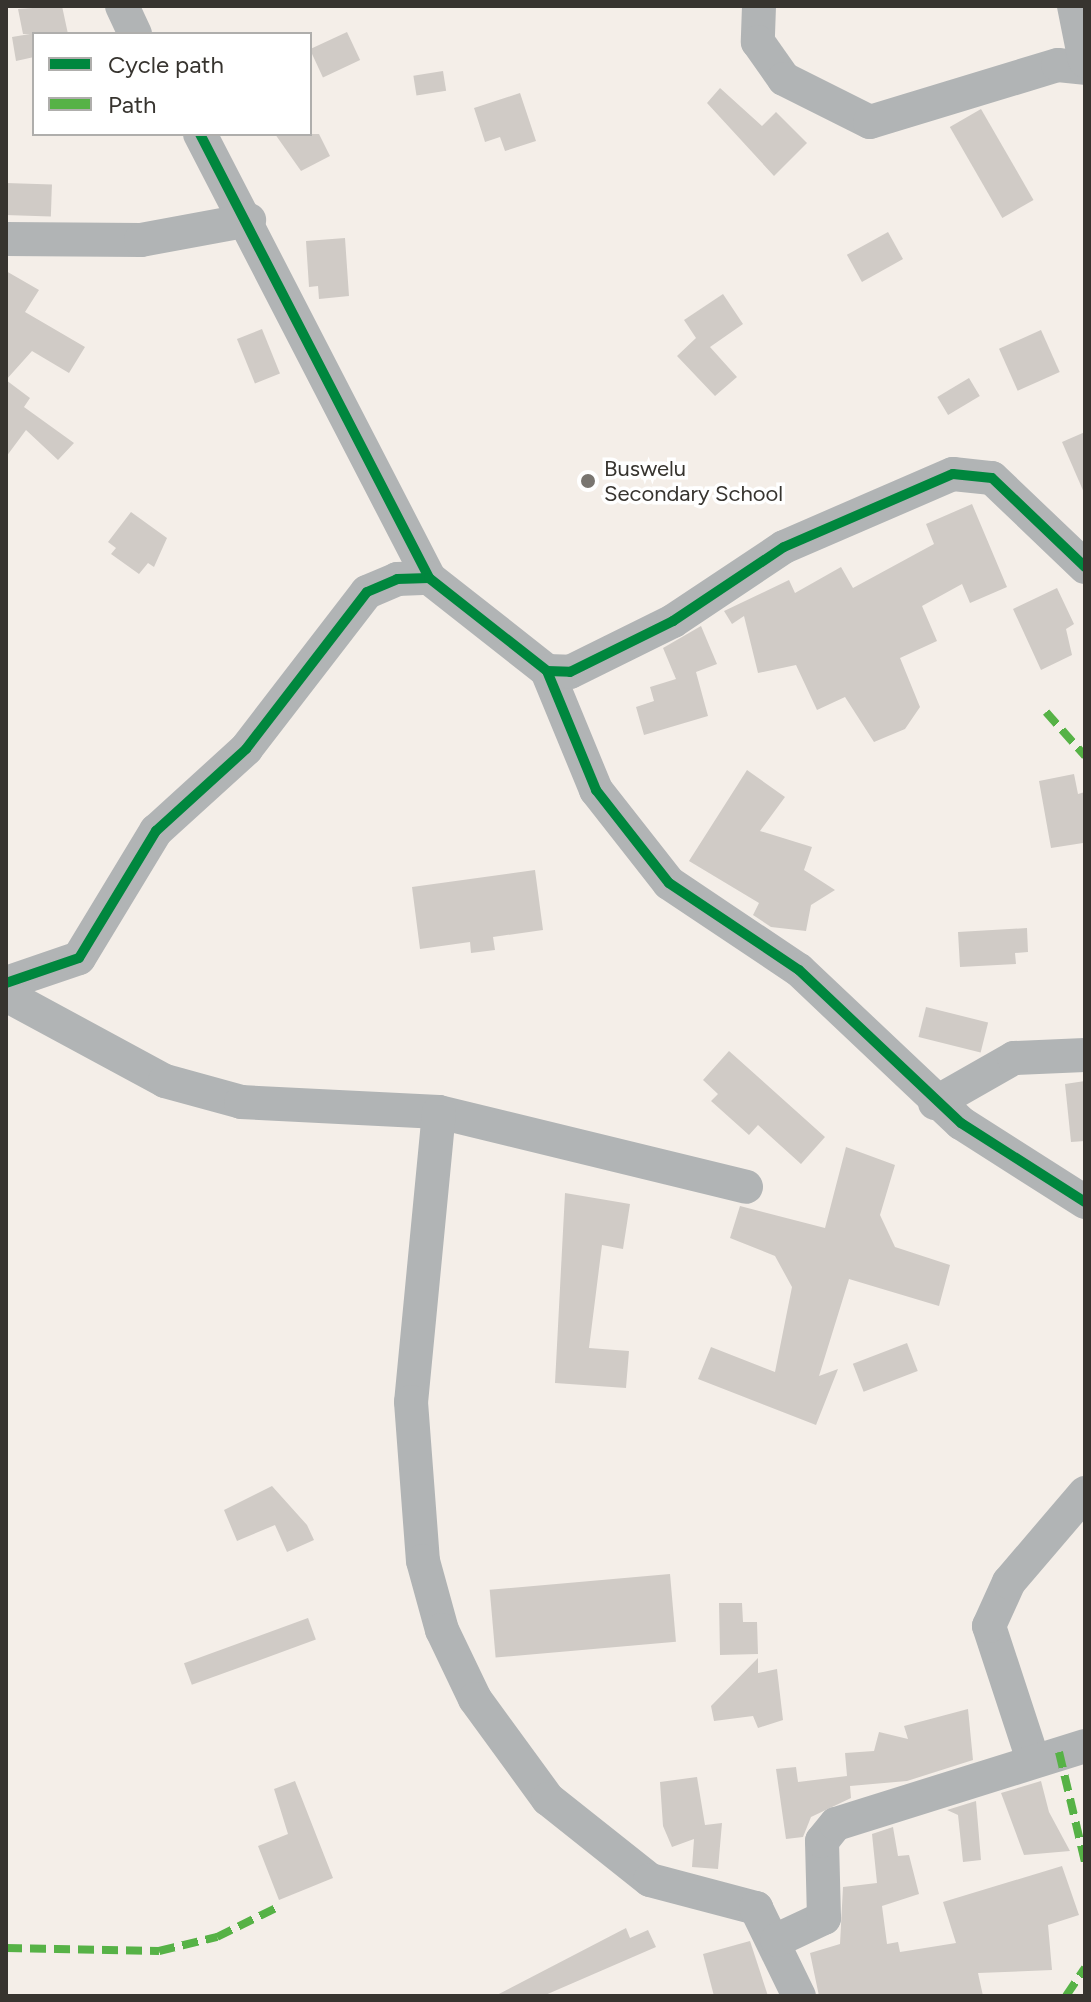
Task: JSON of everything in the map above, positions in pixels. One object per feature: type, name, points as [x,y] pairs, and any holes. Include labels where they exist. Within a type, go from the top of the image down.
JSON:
[{"type":"street","points":[[122,6],[134,32]]},
{"type":"street","points":[[759,6],[758,42],[784,79],[870,122],[1058,65],[1085,68]]},
{"type":"street","points":[[1074,6],[1085,61]]},
{"type":"street","points":[[201,136],[249,220],[429,578],[547,671],[596,790],[631,842],[669,883],[799,970],[935,1103],[1085,1202]]},
{"type":"street","points":[[6,239],[141,240],[249,220]]},
{"type":"street","points":[[547,671],[592,666],[673,621],[745,568],[953,474],[976,473],[1001,484],[1085,567]]},
{"type":"street","points":[[6,983],[79,958],[137,854],[182,803],[246,749],[367,592],[397,579],[429,578]]},
{"type":"street","points":[[6,995],[165,1081],[211,1094],[439,1112],[746,1187]]},
{"type":"street","points":[[935,1103],[1014,1058],[1085,1055]]},
{"type":"street","points":[[439,1112],[411,1402],[421,1547],[442,1630],[475,1699],[575,1824],[650,1880],[742,1900],[777,1940],[799,1996]]},
{"type":"street","points":[[1033,1760],[989,1626],[1009,1582],[1085,1493]]},
{"type":"street","points":[[777,1940],[824,1918],[822,1841],[836,1824],[1085,1746]]},
{"type":"building","points":[[62,6],[68,32],[32,32],[32,57],[16,61],[12,37],[30,34],[23,34],[18,9]]},
{"type":"building","points":[[347,32],[360,60],[323,77],[312,48]]},
{"type":"building","points":[[443,71],[446,91],[416,95],[413,76]]},
{"type":"building","points":[[720,88],[762,126],[776,112],[807,143],[774,176],[707,103]]},
{"type":"building","points":[[520,93],[536,141],[505,151],[500,137],[485,142],[474,108]]},
{"type":"building","points":[[981,109],[1034,200],[1002,218],[950,127]]},
{"type":"building","points":[[319,134],[330,156],[301,171],[276,136]]},
{"type":"building","points":[[6,183],[52,185],[51,217],[6,215]]},
{"type":"building","points":[[888,232],[903,259],[862,282],[847,255]]},
{"type":"building","points":[[345,238],[349,296],[319,299],[318,286],[309,287],[306,241]]},
{"type":"building","points":[[6,271],[39,290],[25,312],[85,347],[69,373],[32,351],[6,380]]},
{"type":"building","points":[[723,294],[743,324],[710,347],[737,377],[715,396],[677,356],[696,338],[684,320]]},
{"type":"building","points":[[262,329],[280,374],[255,384],[237,339]]},
{"type":"building","points":[[1041,330],[1060,372],[1018,391],[999,349]]},
{"type":"building","points":[[969,378],[980,396],[948,415],[937,397]]},
{"type":"building","points":[[6,380],[30,398],[24,407],[74,443],[58,460],[26,430],[6,457]]},
{"type":"building","points":[[1085,432],[1085,495],[1062,442]]},
{"type":"building","points":[[972,504],[1007,587],[970,603],[962,584],[922,606],[937,641],[900,658],[920,707],[905,729],[874,742],[845,697],[817,710],[796,665],[758,673],[744,616],[732,624],[724,611],[789,580],[795,593],[841,567],[853,588],[934,544],[926,524]]},
{"type":"building","points":[[131,512],[167,538],[154,567],[148,563],[139,574],[111,554],[116,548],[108,542]]},
{"type":"building","points":[[1057,588],[1074,624],[1066,629],[1072,655],[1041,670],[1013,609]]},
{"type":"building","points":[[701,626],[717,664],[696,672],[708,716],[644,735],[636,707],[654,701],[650,687],[676,679],[663,648]]},
{"type":"building","points":[[747,770],[785,797],[760,831],[812,847],[804,870],[835,890],[811,905],[806,931],[771,927],[753,915],[759,903],[689,861]]},
{"type":"building","points":[[1074,774],[1078,794],[1085,792],[1083,843],[1051,848],[1039,781]]},
{"type":"building","points":[[535,870],[543,930],[493,937],[495,950],[471,953],[470,942],[420,949],[412,887]]},
{"type":"building","points":[[1027,928],[1028,952],[1015,953],[1016,964],[960,967],[958,932]]},
{"type":"building","points":[[926,1007],[988,1022],[981,1053],[919,1037]]},
{"type":"building","points":[[729,1051],[825,1137],[801,1164],[758,1125],[749,1135],[711,1101],[718,1094],[703,1080]]},
{"type":"building","points":[[1085,1081],[1085,1141],[1071,1142],[1065,1084]]},
{"type":"building","points":[[846,1147],[895,1165],[880,1215],[895,1247],[950,1265],[939,1306],[849,1279],[819,1376],[838,1369],[816,1425],[698,1379],[711,1347],[775,1372],[792,1287],[775,1256],[730,1238],[740,1206],[825,1228]]},
{"type":"building","points":[[565,1193],[630,1204],[623,1249],[602,1245],[589,1348],[629,1351],[626,1388],[555,1383]]},
{"type":"building","points":[[907,1343],[918,1371],[864,1392],[853,1364]]},
{"type":"building","points":[[272,1486],[307,1525],[314,1540],[287,1552],[275,1525],[237,1541],[224,1510]]},
{"type":"building","points":[[670,1574],[676,1642],[496,1658],[490,1590]]},
{"type":"building","points":[[719,1603],[742,1603],[743,1622],[757,1622],[758,1654],[720,1655]]},
{"type":"building","points":[[308,1618],[316,1640],[192,1685],[184,1663]]},
{"type":"building","points":[[758,1658],[758,1673],[777,1669],[783,1720],[758,1728],[753,1716],[714,1721],[711,1706]]},
{"type":"building","points":[[968,1709],[973,1760],[907,1781],[850,1786],[851,1798],[811,1817],[803,1837],[786,1839],[776,1769],[796,1767],[798,1782],[847,1776],[845,1753],[874,1751],[879,1732],[908,1739],[904,1726]]},
{"type":"building","points":[[697,1777],[705,1825],[722,1823],[718,1869],[692,1867],[694,1839],[672,1847],[663,1826],[660,1782]]},
{"type":"building","points":[[295,1781],[333,1878],[279,1900],[258,1846],[288,1834],[274,1789]]},
{"type":"building","points":[[1041,1781],[1049,1812],[1070,1851],[1024,1855],[1001,1793]]},
{"type":"building","points":[[976,1801],[981,1860],[963,1862],[958,1815],[947,1810]]},
{"type":"building","points":[[893,1827],[898,1856],[909,1855],[919,1894],[882,1906],[887,1944],[898,1942],[900,1952],[956,1943],[943,1902],[1062,1866],[1079,1915],[1048,1925],[1052,1970],[978,1973],[983,1996],[819,1996],[810,1953],[840,1944],[843,1887],[877,1883],[872,1834]]},
{"type":"building","points":[[626,1928],[630,1938],[648,1930],[656,1947],[543,1996],[495,1996]]},
{"type":"building","points":[[750,1941],[768,1996],[714,1996],[703,1954]]},
{"type":"marked path","points":[[1046,712],[1085,756]]},
{"type":"marked path","points":[[1059,1752],[1085,1862]]},
{"type":"marked path","points":[[6,1948],[159,1951],[217,1937],[278,1907]]},
{"type":"marked path","points":[[1066,1996],[1085,1968]]},
{"type":"cycle path","points":[[201,136],[429,578]]},
{"type":"cycle path","points":[[6,983],[79,958],[156,831],[246,749],[367,592],[397,579],[429,578],[547,671],[570,672],[673,621],[784,547],[953,474],[992,478],[1085,567]]},
{"type":"cycle path","points":[[547,671],[596,790],[669,883],[799,970],[961,1123],[1085,1202]]},
{"type":"place","name":"Buswelu Secondary School","points":[[588,481]]}]
